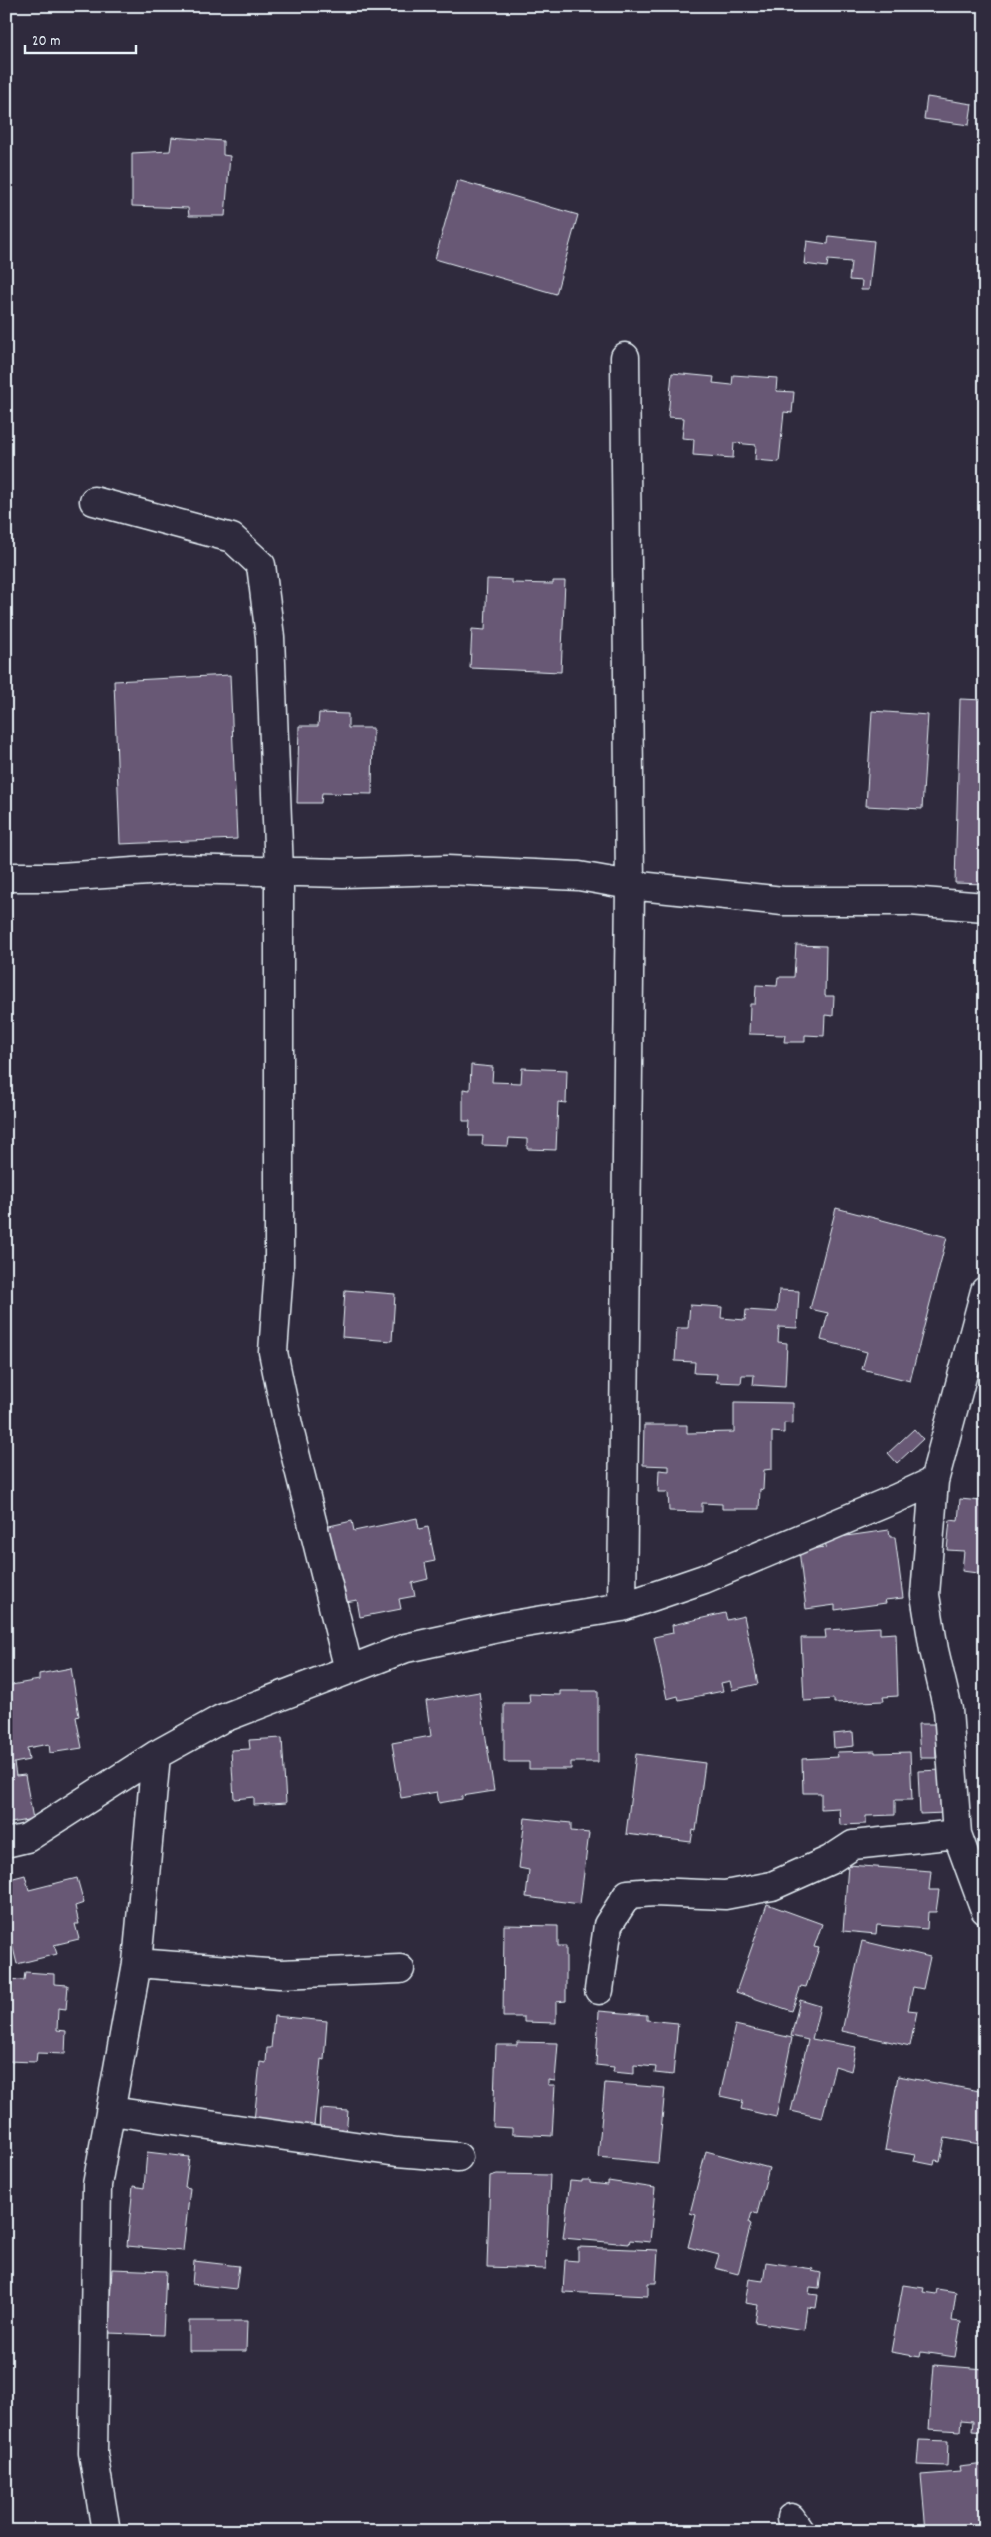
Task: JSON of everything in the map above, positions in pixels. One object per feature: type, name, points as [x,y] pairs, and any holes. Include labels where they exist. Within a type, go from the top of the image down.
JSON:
[{"type":"street","points":[[622,1607],[630,885],[625,357]]},
{"type":"street","points":[[94,501],[232,538],[260,565],[270,637],[280,872],[279,1270],[273,1352],[288,1425],[349,1670]]},
{"type":"street","points":[[6,877],[60,877],[178,869],[280,872],[447,870],[579,876],[630,885],[783,901],[910,901],[985,907]]},
{"type":"street","points":[[985,1291],[934,1481],[925,1595],[934,1650],[948,1710],[956,1834],[985,1910]]},
{"type":"street","points":[[6,1843],[27,1838],[156,1755],[221,1719],[406,1648],[507,1626],[622,1607],[704,1579],[895,1500],[934,1481]]},
{"type":"street","points":[[106,2531],[93,2453],[96,2184],[137,1963],[156,1755]]},
{"type":"street","points":[[599,1990],[608,1926],[628,1894],[654,1892],[725,1895],[780,1883],[823,1863],[853,1845],[956,1834]]},
{"type":"street","points":[[137,1963],[280,1974],[400,1969]]},
{"type":"street","points":[[111,2111],[397,2152],[458,2157]]},
{"type":"building","points":[[927,97],[972,104],[969,125],[924,119]]},
{"type":"building","points":[[172,137],[223,141],[223,155],[230,156],[225,216],[189,216],[188,208],[132,206],[132,153],[170,151]]},
{"type":"building","points":[[457,180],[578,215],[556,294],[435,259]]},
{"type":"building","points":[[829,236],[874,241],[869,290],[861,290],[862,281],[849,280],[851,262],[828,260],[827,267],[804,264],[807,241],[828,244]]},
{"type":"building","points":[[672,373],[714,377],[713,383],[732,385],[733,375],[777,378],[776,391],[794,392],[792,413],[784,412],[779,462],[755,460],[756,445],[734,443],[733,458],[693,455],[694,439],[682,438],[684,418],[668,417]]},
{"type":"building","points":[[487,579],[512,580],[512,583],[553,584],[553,581],[565,581],[561,672],[470,668],[472,629],[485,630]]},
{"type":"building","points":[[230,675],[237,839],[120,844],[114,681]]},
{"type":"building","points":[[960,699],[985,700],[985,884],[955,883]]},
{"type":"building","points":[[872,711],[928,715],[922,809],[866,806]]},
{"type":"building","points":[[319,713],[348,714],[348,728],[373,728],[372,794],[322,793],[321,803],[297,803],[299,726],[318,726]]},
{"type":"building","points":[[796,945],[826,946],[825,996],[834,996],[833,1016],[825,1015],[824,1036],[805,1035],[805,1042],[784,1042],[785,1035],[749,1034],[750,1004],[755,1004],[756,985],[777,986],[778,977],[794,977]]},
{"type":"building","points":[[471,1065],[493,1067],[492,1082],[521,1083],[522,1068],[567,1070],[566,1103],[558,1102],[556,1150],[527,1149],[527,1139],[509,1138],[508,1146],[482,1145],[483,1136],[469,1136],[470,1121],[463,1121],[463,1089],[470,1090]]},
{"type":"building","points":[[836,1208],[947,1237],[910,1381],[862,1369],[867,1352],[821,1340],[828,1313],[810,1309]]},
{"type":"building","points":[[345,1290],[395,1294],[392,1341],[342,1337]]},
{"type":"building","points":[[779,1290],[799,1291],[797,1328],[779,1327],[778,1342],[787,1343],[785,1387],[753,1385],[754,1375],[742,1375],[741,1383],[716,1382],[717,1374],[694,1373],[695,1362],[675,1361],[677,1328],[688,1328],[690,1305],[722,1307],[721,1318],[745,1320],[746,1310],[777,1312]]},
{"type":"building","points":[[734,1402],[793,1403],[793,1424],[784,1423],[784,1433],[772,1432],[772,1469],[764,1470],[763,1490],[760,1489],[759,1509],[722,1509],[722,1504],[702,1503],[702,1512],[669,1511],[668,1492],[658,1492],[659,1470],[669,1471],[669,1466],[643,1465],[644,1425],[687,1425],[687,1433],[734,1432]]},
{"type":"building","points":[[914,1429],[923,1439],[897,1463],[888,1453]]},
{"type":"building","points":[[984,1464],[985,1574],[962,1571],[964,1551],[947,1550],[950,1520],[958,1521],[960,1499],[981,1501]]},
{"type":"building","points":[[417,1518],[419,1529],[428,1527],[435,1561],[425,1563],[428,1579],[412,1583],[415,1596],[399,1599],[401,1609],[360,1617],[357,1600],[340,1603],[320,1528],[352,1521],[354,1531]]},
{"type":"building","points":[[889,1530],[890,1537],[895,1537],[903,1598],[885,1600],[886,1603],[835,1610],[835,1605],[806,1609],[799,1550],[826,1547],[825,1539]]},
{"type":"building","points":[[725,1613],[727,1620],[744,1616],[758,1684],[732,1690],[730,1681],[721,1683],[723,1691],[679,1700],[678,1696],[667,1699],[654,1637],[673,1633],[672,1625]]},
{"type":"building","points":[[880,1627],[880,1634],[896,1633],[898,1696],[883,1697],[884,1701],[834,1703],[834,1699],[804,1701],[801,1638],[826,1638],[825,1630]]},
{"type":"building","points":[[71,1668],[79,1716],[76,1717],[82,1748],[50,1753],[49,1744],[27,1748],[29,1760],[14,1763],[16,1776],[25,1775],[33,1819],[11,1823],[13,1833],[6,1834],[6,1686],[39,1680],[39,1674]]},
{"type":"building","points":[[560,1691],[598,1691],[598,1762],[571,1762],[571,1769],[529,1769],[529,1762],[504,1762],[504,1703],[530,1703],[529,1694],[560,1695]]},
{"type":"building","points":[[479,1692],[494,1791],[462,1796],[462,1799],[439,1803],[437,1792],[401,1798],[392,1743],[431,1736],[426,1701]]},
{"type":"building","points":[[918,1724],[935,1724],[936,1758],[920,1758]]},
{"type":"building","points":[[853,1732],[854,1746],[834,1748],[833,1734]]},
{"type":"building","points":[[282,1738],[286,1803],[254,1805],[254,1797],[234,1799],[231,1750],[250,1749],[249,1740]]},
{"type":"building","points":[[875,1751],[875,1753],[910,1752],[912,1800],[895,1800],[895,1815],[866,1816],[866,1824],[840,1825],[839,1808],[821,1809],[821,1793],[803,1793],[802,1759],[838,1757],[837,1752]]},
{"type":"building","points":[[636,1754],[705,1763],[696,1831],[693,1830],[691,1842],[626,1834]]},
{"type":"building","points":[[943,1770],[945,1813],[920,1814],[918,1771]]},
{"type":"building","points":[[525,1818],[571,1823],[571,1831],[589,1833],[580,1904],[526,1897],[529,1870],[519,1868]]},
{"type":"building","points":[[848,1865],[931,1871],[929,1890],[939,1890],[936,1912],[928,1912],[927,1929],[877,1925],[876,1934],[843,1931]]},
{"type":"building","points":[[25,1875],[29,1890],[77,1878],[84,1903],[75,1906],[79,1924],[75,1924],[79,1939],[54,1945],[57,1954],[17,1964],[12,1944],[9,1945],[6,1933],[6,1880]]},
{"type":"building","points":[[767,1904],[822,1924],[814,1947],[819,1948],[806,1987],[801,1986],[792,2011],[736,1992]]},
{"type":"building","points":[[504,1925],[558,1926],[558,1946],[566,1946],[566,2001],[556,2002],[556,2023],[524,2022],[524,2017],[503,2017]]},
{"type":"building","points":[[862,1941],[930,1957],[923,1989],[913,1987],[908,2010],[917,2011],[910,2046],[842,2031]]},
{"type":"building","points":[[25,1972],[54,1974],[54,1984],[68,1985],[66,2009],[58,2008],[57,2030],[66,2031],[65,2054],[37,2053],[36,2062],[6,2061],[6,1979],[24,1980]]},
{"type":"building","points":[[800,2000],[820,2006],[812,2039],[856,2047],[851,2071],[835,2066],[822,2118],[791,2111],[808,2040],[791,2036]]},
{"type":"building","points":[[599,2011],[647,2015],[647,2020],[678,2023],[673,2075],[655,2073],[656,2067],[634,2065],[634,2074],[613,2072],[614,2067],[596,2065]]},
{"type":"building","points":[[274,2016],[327,2021],[324,2060],[321,2059],[314,2126],[254,2121],[260,2062],[266,2063],[267,2048],[271,2048]]},
{"type":"building","points":[[735,2025],[792,2038],[776,2117],[741,2109],[743,2101],[720,2096]]},
{"type":"building","points":[[517,2042],[558,2043],[555,2081],[548,2080],[548,2085],[555,2085],[552,2136],[512,2134],[512,2128],[493,2127],[496,2045],[517,2045]]},
{"type":"building","points":[[898,2076],[985,2092],[985,2145],[945,2138],[940,2161],[935,2160],[934,2165],[914,2161],[916,2155],[885,2150]]},
{"type":"building","points":[[605,2083],[665,2088],[658,2163],[598,2157]]},
{"type":"building","points":[[320,2109],[348,2111],[346,2134],[319,2132]]},
{"type":"building","points":[[706,2151],[769,2168],[757,2214],[752,2212],[749,2223],[751,2224],[738,2274],[715,2268],[719,2255],[688,2247],[696,2215],[690,2213]]},
{"type":"building","points":[[147,2152],[189,2157],[185,2187],[190,2188],[183,2251],[127,2246],[133,2186],[144,2188]]},
{"type":"building","points":[[497,2174],[550,2175],[546,2269],[487,2267],[490,2176]]},
{"type":"building","points":[[582,2180],[590,2180],[590,2183],[608,2185],[608,2181],[655,2188],[650,2242],[630,2240],[629,2244],[563,2238],[570,2181],[582,2182]]},
{"type":"building","points":[[578,2247],[658,2250],[656,2283],[648,2283],[648,2296],[563,2292],[565,2260],[578,2261]]},
{"type":"building","points":[[194,2261],[239,2266],[236,2289],[192,2284]]},
{"type":"building","points":[[766,2262],[813,2269],[812,2271],[821,2273],[819,2288],[810,2287],[809,2294],[818,2295],[816,2308],[807,2307],[804,2330],[755,2322],[758,2305],[745,2303],[749,2279],[763,2281]]},
{"type":"building","points":[[112,2269],[166,2271],[163,2335],[108,2333]]},
{"type":"building","points":[[903,2285],[924,2288],[923,2292],[936,2294],[937,2289],[956,2292],[952,2321],[961,2322],[955,2357],[921,2352],[920,2357],[891,2352]]},
{"type":"building","points":[[189,2321],[247,2321],[246,2351],[189,2351]]},
{"type":"building","points":[[934,2365],[985,2369],[985,2432],[972,2431],[973,2421],[961,2420],[960,2431],[929,2429]]},
{"type":"building","points":[[919,2440],[948,2441],[947,2466],[917,2465]]},
{"type":"building","points":[[985,2464],[985,2521],[980,2522],[981,2531],[926,2531],[921,2475],[960,2472],[959,2467]]}]
